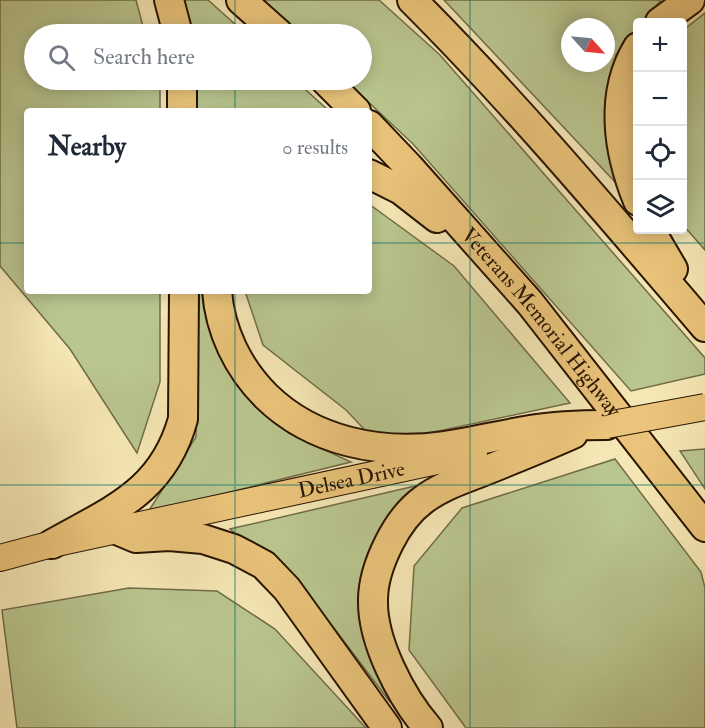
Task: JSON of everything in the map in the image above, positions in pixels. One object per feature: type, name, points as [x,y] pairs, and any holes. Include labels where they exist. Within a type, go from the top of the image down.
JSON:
[{"type":"highway","points":[[169,0],[176,24]]},
{"type":"highway","points":[[241,0],[268,24]]},
{"type":"highway","points":[[412,0],[460,47],[580,180],[705,327]]},
{"type":"highway","points":[[665,18],[690,0]]},
{"type":"highway","points":[[633,58],[623,79],[619,129],[625,162],[633,186]]},
{"type":"highway","points":[[182,90],[182,108]]},
{"type":"highway","points":[[335,90],[353,108]]},
{"type":"highway","name":"Veterans Memorial Highway","points":[[372,128],[538,314],[703,528]]},
{"type":"highway","points":[[372,175],[387,182],[428,209],[452,233],[505,275]]},
{"type":"highway","points":[[652,234],[681,282],[684,302]]},
{"type":"highway","points":[[52,544],[126,501],[154,478],[163,466],[179,434],[183,419],[184,294]]},
{"type":"highway","points":[[219,294],[231,348],[244,370],[278,407],[312,430],[360,444],[410,449],[533,440],[580,431]]},
{"type":"highway","points":[[428,728],[404,694],[378,633],[373,600],[378,567],[392,537],[401,523],[424,499],[533,440],[607,425]]},
{"type":"highway","points":[[117,530],[136,538],[169,536],[203,539],[234,549],[264,565],[287,589],[387,728]]},
{"type":"main road","points":[[580,431],[705,406]]},
{"type":"main road","name":"Delsea Drive","points":[[0,558],[52,544],[533,440]]},
{"type":"green space","points":[[0,0],[136,0],[142,24],[24,24],[24,90],[160,90],[160,108],[24,108],[24,294],[160,294],[160,382],[137,453],[70,349],[0,266]]},
{"type":"green space","points":[[179,0],[208,0],[235,24],[183,24]]},
{"type":"green space","points":[[263,0],[379,0],[440,55],[705,358],[705,374],[631,391],[413,144],[356,90],[372,90],[372,24],[288,24]]},
{"type":"green space","points":[[444,0],[661,0],[646,18],[633,18],[633,34],[616,55],[617,184]]},
{"type":"green space","points":[[705,13],[705,250],[687,230],[687,27]]},
{"type":"green space","points":[[194,90],[306,90],[326,108],[195,108]]},
{"type":"green space","points":[[372,206],[454,266],[570,403],[378,444],[346,410],[263,345],[246,294],[372,294]]},
{"type":"green space","points":[[199,294],[216,294],[217,350],[288,433],[351,462],[148,512],[196,437]]},
{"type":"green space","points":[[705,449],[705,489],[680,451]]},
{"type":"green space","points":[[615,459],[701,572],[705,588],[705,728],[466,728],[409,650],[414,566],[462,508]]},
{"type":"green space","points":[[428,483],[367,558],[362,613],[390,702],[318,607],[230,529]]},
{"type":"green space","points":[[129,588],[217,591],[275,629],[366,728],[17,728],[2,610]]}]
